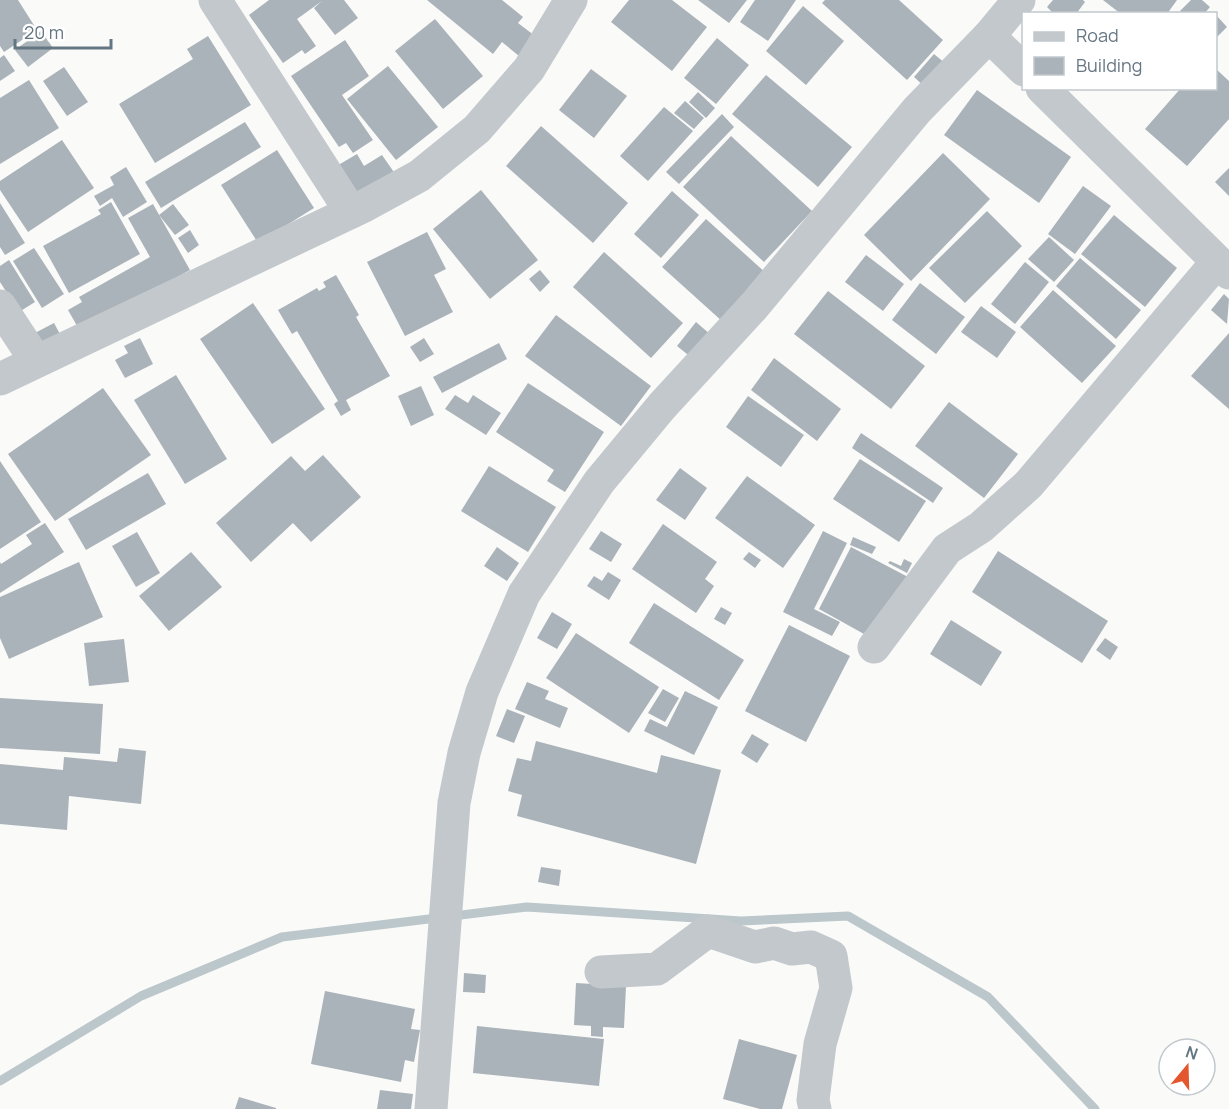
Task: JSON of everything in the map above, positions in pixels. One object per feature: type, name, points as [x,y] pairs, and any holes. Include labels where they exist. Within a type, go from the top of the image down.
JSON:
[{"type":"street","points":[[215,0],[351,212]]},
{"type":"street","points":[[0,379],[351,212],[419,176],[477,129],[529,69],[571,0]]},
{"type":"street","points":[[431,1109],[447,870],[454,803],[464,753],[482,692],[524,594],[599,482],[662,406],[754,306],[917,110],[989,36],[1019,0]]},
{"type":"street","points":[[989,36],[1022,69]]},
{"type":"street","points":[[874,647],[947,549],[981,527],[1028,485],[1223,268],[1044,90]]},
{"type":"street","points":[[0,306],[36,361]]},
{"type":"street","points":[[601,972],[657,969],[708,932],[755,947],[774,943],[792,949],[811,947],[831,956],[836,988],[820,1044],[813,1100],[815,1109]]},
{"type":"building","points":[[0,0],[18,0],[37,30],[4,52],[0,46]]},
{"type":"building","points":[[269,0],[344,0],[358,18],[335,35],[314,8],[322,1],[297,19],[316,46],[305,54],[302,50],[283,63],[249,15]]},
{"type":"building","points":[[427,0],[502,0],[523,17],[518,23],[535,36],[519,56],[502,42],[493,54]]},
{"type":"building","points":[[629,0],[672,0],[707,27],[672,71],[611,22]]},
{"type":"building","points":[[698,0],[747,0],[729,23]]},
{"type":"building","points":[[755,0],[796,0],[768,41],[740,22]]},
{"type":"building","points":[[825,0],[899,0],[943,40],[907,80],[822,3]]},
{"type":"building","points":[[1053,0],[1083,0],[1085,2],[1078,12],[1052,12],[1047,7]]},
{"type":"building","points":[[1103,0],[1177,0],[1168,12],[1118,12]]},
{"type":"building","points":[[1191,0],[1202,0],[1210,7],[1206,12],[1180,11]]},
{"type":"building","points":[[803,6],[844,41],[806,85],[766,51]]},
{"type":"building","points":[[1217,16],[1227,27],[1217,37]]},
{"type":"building","points":[[435,19],[483,76],[443,109],[395,51]]},
{"type":"building","points":[[41,31],[53,48],[28,67],[15,50]]},
{"type":"building","points":[[208,36],[251,105],[155,163],[119,104],[193,59],[187,49]]},
{"type":"building","points":[[717,38],[749,65],[716,104],[684,78]]},
{"type":"building","points":[[345,40],[369,76],[342,95],[373,140],[353,153],[346,143],[339,147],[291,76]]},
{"type":"building","points":[[934,54],[946,64],[925,87],[914,77]]},
{"type":"building","points":[[4,55],[15,71],[0,81],[0,58]]},
{"type":"building","points":[[388,66],[438,127],[396,160],[347,99]]},
{"type":"building","points":[[64,67],[88,102],[67,116],[43,81]]},
{"type":"building","points":[[591,69],[627,96],[594,138],[559,110]]},
{"type":"building","points":[[1217,70],[1229,81],[1229,119],[1187,166],[1145,129],[1179,90],[1217,90]]},
{"type":"building","points":[[766,75],[852,147],[818,187],[732,114]]},
{"type":"building","points":[[29,80],[59,128],[0,164],[0,98]]},
{"type":"building","points":[[977,90],[1071,157],[1039,203],[944,135]]},
{"type":"building","points":[[698,92],[715,108],[706,118],[689,102]]},
{"type":"building","points":[[685,101],[704,118],[694,129],[674,113]]},
{"type":"building","points":[[664,107],[693,131],[648,181],[620,156]]},
{"type":"building","points":[[722,114],[734,127],[679,184],[666,172]]},
{"type":"building","points":[[245,122],[261,147],[161,208],[145,182]]},
{"type":"building","points":[[541,126],[628,203],[593,243],[506,166]]},
{"type":"building","points":[[731,136],[812,211],[764,262],[683,187]]},
{"type":"building","points":[[62,140],[94,188],[28,232],[0,190],[0,181]]},
{"type":"building","points":[[277,150],[314,208],[258,243],[221,185]]},
{"type":"building","points":[[943,153],[990,199],[911,281],[864,235]]},
{"type":"building","points":[[357,154],[364,166],[382,155],[398,178],[362,201],[335,167]]},
{"type":"building","points":[[126,167],[147,202],[123,217],[112,198],[100,206],[94,196],[114,185],[110,177]]},
{"type":"building","points":[[1229,168],[1229,196],[1215,182]]},
{"type":"building","points":[[1083,186],[1111,206],[1075,254],[1048,234]]},
{"type":"building","points":[[481,190],[538,260],[490,299],[433,229]]},
{"type":"building","points":[[672,191],[699,215],[661,258],[634,234]]},
{"type":"building","points":[[111,202],[140,254],[69,293],[43,246],[101,214],[98,210]]},
{"type":"building","points":[[0,203],[25,243],[5,255],[0,247]]},
{"type":"building","points":[[153,204],[190,270],[80,331],[68,310],[82,302],[79,297],[150,257],[128,218]]},
{"type":"building","points":[[173,204],[189,225],[175,235],[159,215]]},
{"type":"building","points":[[987,211],[1022,246],[965,303],[929,268]]},
{"type":"building","points":[[1114,215],[1177,268],[1145,307],[1081,254]]},
{"type":"building","points":[[706,219],[767,274],[723,322],[662,267]]},
{"type":"building","points":[[190,230],[199,245],[188,253],[178,238]]},
{"type":"building","points":[[427,232],[446,269],[434,275],[453,312],[405,336],[367,262]]},
{"type":"building","points":[[1049,237],[1074,260],[1054,282],[1028,259]]},
{"type":"building","points":[[34,248],[64,294],[42,308],[13,261]]},
{"type":"building","points":[[604,252],[683,323],[651,358],[573,287]]},
{"type":"building","points":[[866,255],[904,284],[883,311],[845,282]]},
{"type":"building","points":[[1080,258],[1141,310],[1116,339],[1056,286]]},
{"type":"building","points":[[9,260],[35,302],[19,312],[0,282],[0,266]]},
{"type":"building","points":[[1025,262],[1049,282],[1015,324],[991,304]]},
{"type":"building","points":[[540,270],[550,282],[540,292],[529,279]]},
{"type":"building","points":[[336,275],[359,315],[356,317],[390,376],[346,400],[351,410],[341,416],[334,404],[338,401],[297,331],[292,334],[278,310],[317,288],[319,291],[326,287],[323,282]]},
{"type":"building","points":[[920,283],[965,317],[936,354],[892,320]]},
{"type":"building","points":[[1053,290],[1116,346],[1082,383],[1020,327]]},
{"type":"building","points":[[828,291],[925,366],[891,409],[794,334]]},
{"type":"building","points":[[1224,294],[1229,299],[1227,324],[1211,310]]},
{"type":"building","points":[[253,303],[325,409],[272,444],[200,339]]},
{"type":"building","points":[[981,306],[1016,332],[997,358],[961,332]]},
{"type":"building","points":[[556,315],[651,386],[621,426],[525,356]]},
{"type":"building","points":[[696,322],[711,335],[692,358],[677,346]]},
{"type":"building","points":[[54,323],[61,336],[42,346],[35,333]]},
{"type":"building","points":[[1229,333],[1229,409],[1191,376]]},
{"type":"building","points":[[140,338],[153,364],[125,378],[115,360],[128,353],[124,346]]},
{"type":"building","points":[[424,338],[434,354],[420,362],[410,347]]},
{"type":"building","points":[[499,343],[507,359],[442,393],[433,377]]},
{"type":"building","points":[[774,358],[841,409],[817,441],[751,390]]},
{"type":"building","points":[[176,375],[227,459],[185,484],[134,400]]},
{"type":"building","points":[[528,383],[604,432],[565,492],[547,481],[554,470],[496,432]]},
{"type":"building","points":[[421,386],[434,415],[411,426],[398,396]]},
{"type":"building","points":[[103,388],[151,455],[55,521],[8,454]]},
{"type":"building","points":[[455,395],[468,403],[473,395],[501,413],[486,435],[445,409]]},
{"type":"building","points":[[748,396],[804,435],[781,467],[726,427]]},
{"type":"building","points":[[949,402],[1018,454],[984,498],[915,446]]},
{"type":"building","points":[[861,433],[943,488],[933,503],[852,448]]},
{"type":"building","points":[[323,455],[361,497],[311,542],[293,523],[251,562],[216,523],[291,456],[305,471]]},
{"type":"building","points":[[860,459],[926,501],[899,542],[833,499]]},
{"type":"building","points":[[0,461],[41,522],[0,549]]},
{"type":"building","points":[[489,466],[556,507],[528,552],[461,511]]},
{"type":"building","points":[[680,468],[707,488],[685,520],[656,500]]},
{"type":"building","points":[[148,473],[166,504],[86,550],[68,519]]},
{"type":"building","points":[[747,476],[815,525],[783,568],[715,518]]},
{"type":"building","points":[[45,523],[64,552],[0,593],[0,562],[1,564],[32,544],[26,535]]},
{"type":"building","points":[[663,524],[717,562],[705,579],[714,586],[696,613],[632,569]]},
{"type":"building","points":[[601,531],[622,544],[611,562],[589,549]]},
{"type":"building","points":[[823,531],[847,543],[814,609],[840,622],[832,636],[783,612]]},
{"type":"building","points":[[137,532],[160,573],[136,587],[112,546]]},
{"type":"building","points":[[853,537],[876,547],[872,554],[850,545]]},
{"type":"building","points":[[497,547],[519,563],[507,581],[484,566]]},
{"type":"building","points":[[851,547],[908,577],[873,639],[819,609]]},
{"type":"building","points":[[998,551],[1108,621],[1082,663],[972,592]]},
{"type":"building","points":[[191,552],[222,587],[169,631],[139,596]]},
{"type":"building","points":[[749,552],[761,560],[755,568],[743,559]]},
{"type":"building","points":[[904,559],[912,563],[907,573],[888,563],[890,561],[901,566]]},
{"type":"building","points":[[79,562],[103,617],[9,659],[0,638],[0,597]]},
{"type":"building","points":[[608,572],[621,580],[609,600],[587,586],[594,576],[602,581]]},
{"type":"building","points":[[654,603],[744,660],[719,700],[629,643]]},
{"type":"building","points":[[721,607],[732,613],[725,625],[714,619]]},
{"type":"building","points":[[552,612],[572,624],[557,649],[537,638]]},
{"type":"building","points":[[951,620],[1002,652],[981,686],[930,654]]},
{"type":"building","points":[[789,625],[850,656],[806,742],[745,711]]},
{"type":"building","points":[[576,633],[659,687],[629,733],[546,678]]},
{"type":"building","points":[[1105,638],[1118,647],[1110,660],[1096,650]]},
{"type":"building","points":[[124,639],[129,682],[89,686],[84,643]]},
{"type":"building","points":[[527,682],[549,691],[545,699],[568,708],[560,728],[515,709]]},
{"type":"building","points":[[663,689],[679,698],[665,722],[648,713]]},
{"type":"building","points":[[685,691],[718,707],[694,755],[644,731],[650,719],[667,727]]},
{"type":"building","points":[[0,698],[103,704],[100,754],[0,748]]},
{"type":"building","points":[[507,709],[525,716],[514,743],[496,736]]},
{"type":"building","points":[[752,734],[769,744],[757,763],[741,753]]},
{"type":"building","points":[[536,741],[657,773],[661,755],[721,770],[696,864],[517,816],[522,795],[508,791],[517,758],[531,761]]},
{"type":"building","points":[[119,748],[146,751],[141,804],[69,796],[67,830],[0,824],[0,764],[63,770],[64,757],[117,762]]},
{"type":"building","points":[[541,867],[561,870],[559,886],[538,882]]},
{"type":"building","points":[[464,973],[486,975],[485,993],[463,992]]},
{"type":"building","points":[[576,983],[626,986],[624,1028],[603,1027],[603,1037],[591,1036],[591,1026],[574,1025]]},
{"type":"building","points":[[325,991],[415,1009],[411,1029],[420,1030],[414,1062],[405,1060],[401,1082],[311,1064]]},
{"type":"building","points":[[477,1026],[604,1039],[599,1086],[473,1073]]},
{"type":"building","points":[[739,1039],[797,1055],[782,1109],[760,1109],[723,1099]]},
{"type":"building","points":[[380,1090],[413,1094],[411,1109],[377,1109]]},
{"type":"building","points":[[239,1097],[276,1108],[276,1109],[235,1109]]},
{"type":"waterway","points":[[0,1081],[141,996],[282,937],[527,907],[741,921],[848,916],[988,997],[1095,1109]]}]
